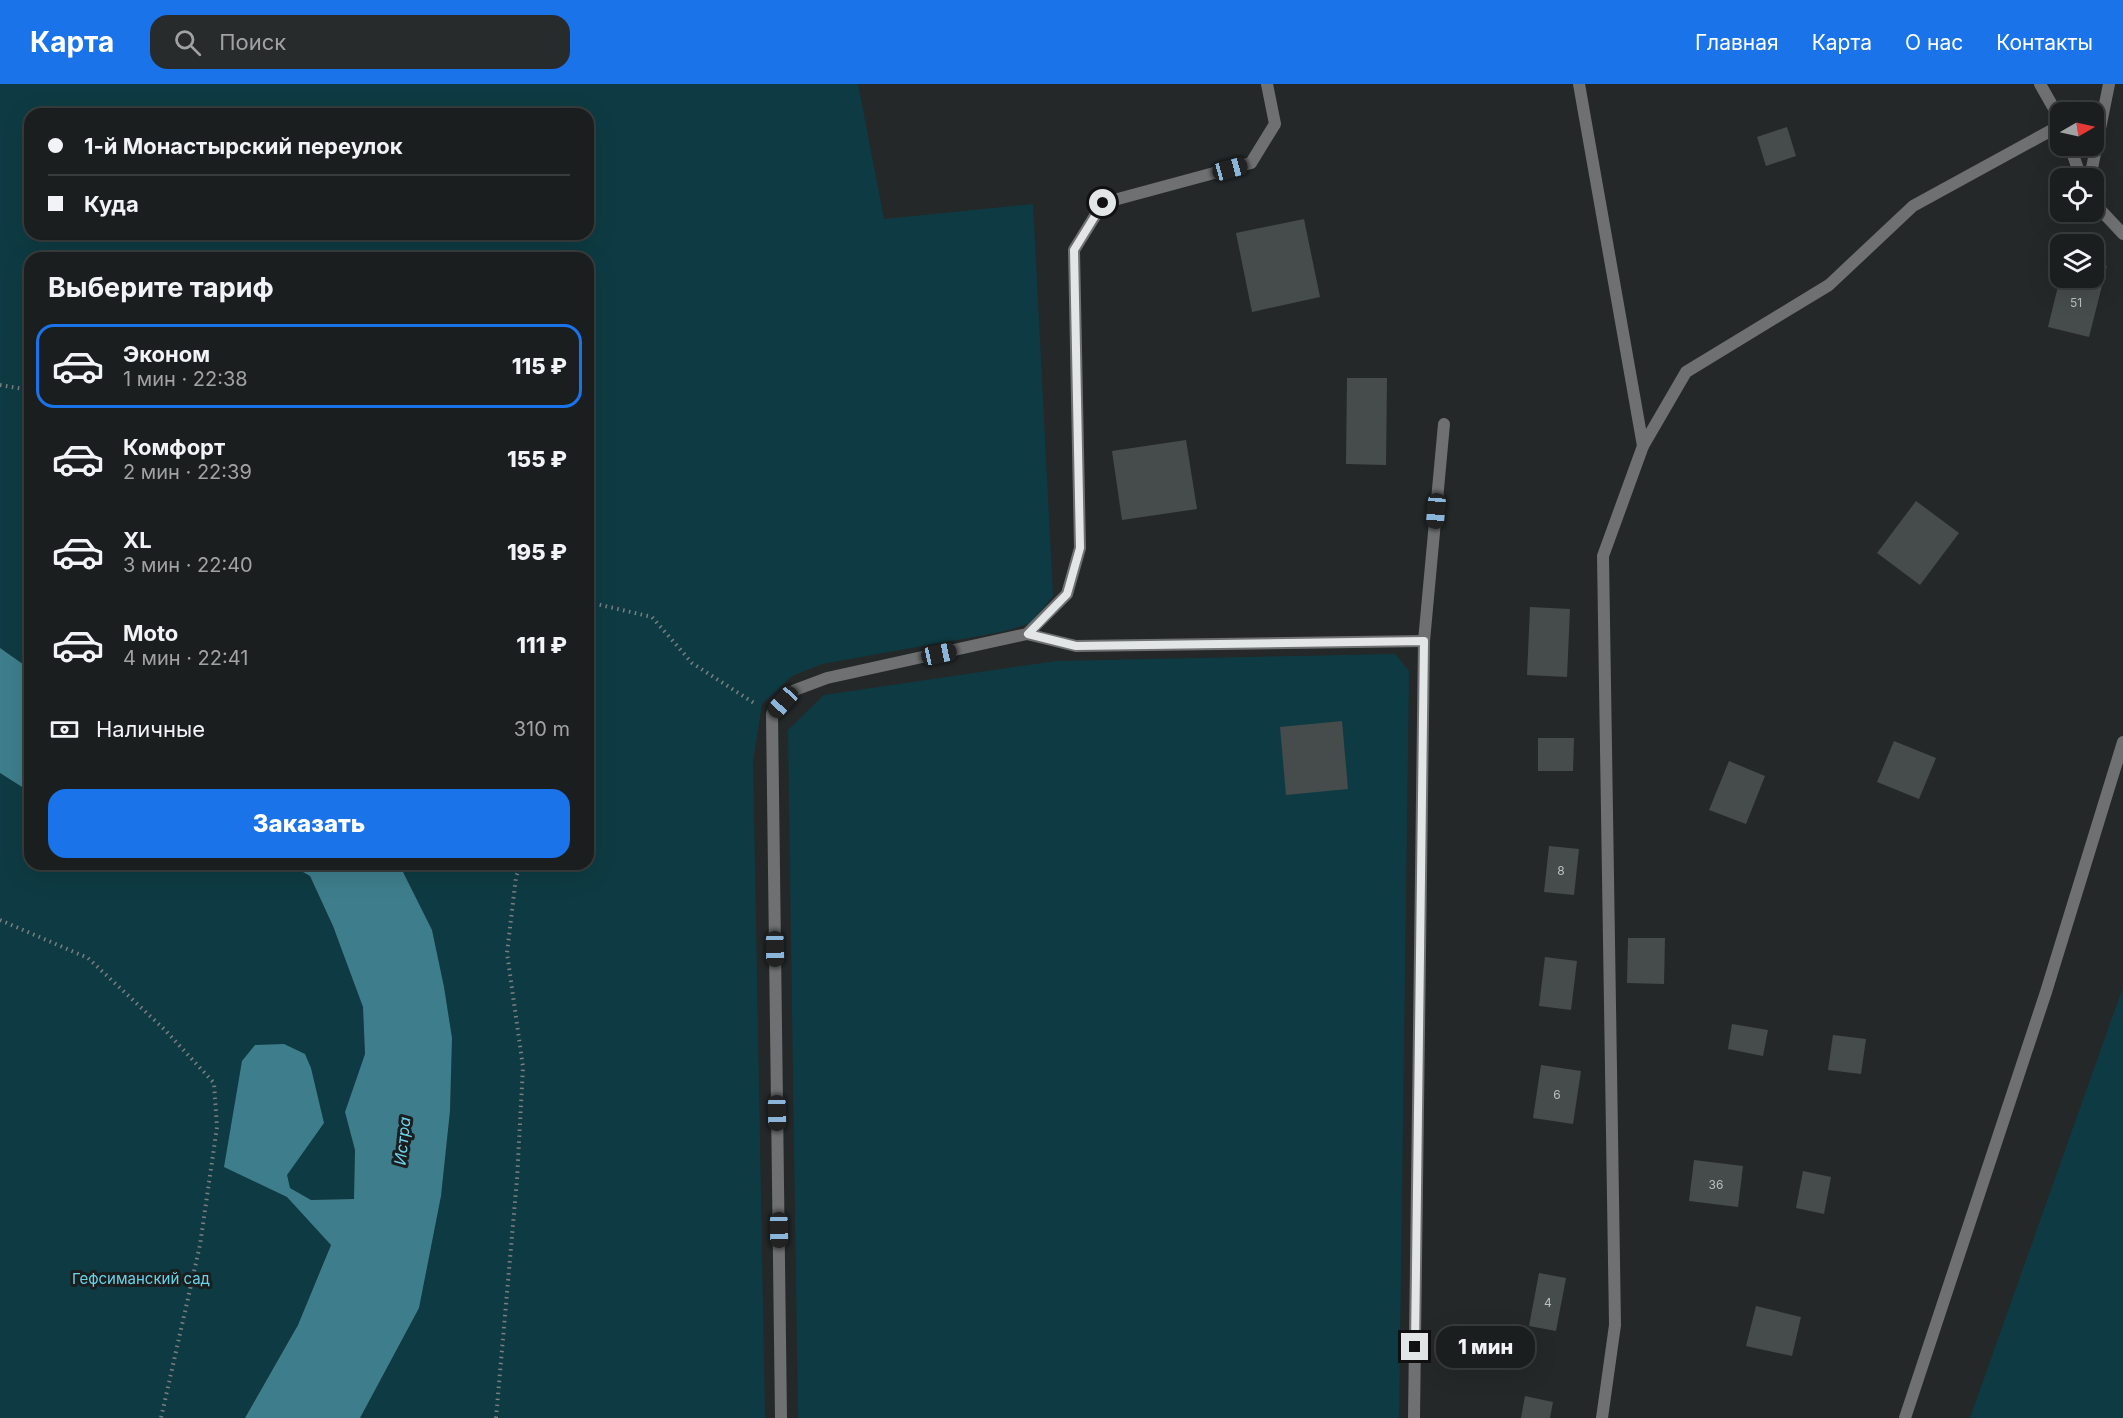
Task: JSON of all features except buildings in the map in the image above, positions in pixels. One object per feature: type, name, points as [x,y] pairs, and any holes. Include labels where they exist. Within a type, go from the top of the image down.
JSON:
[{"type":"street","points":[[1028,634],[1067,594],[1080,548],[1074,250],[1103,203],[1251,163],[1275,124],[1268,84]]},
{"type":"street","points":[[1579,84],[1643,446]]},
{"type":"street","points":[[2040,84],[2050,103]]},
{"type":"street","points":[[2092,168],[2109,84]]},
{"type":"street","points":[[1602,1418],[1615,1324],[1603,556],[1643,446],[1686,372],[1829,285],[1913,206],[2050,129]]},
{"type":"street","points":[[2104,214],[2123,234]]},
{"type":"street","points":[[1414,1418],[1424,641],[1444,424]]},
{"type":"street","points":[[781,1418],[772,714],[795,690],[827,678],[1028,634],[1076,646],[1424,641]]},
{"type":"street","points":[[1905,1418],[2046,992],[2123,742]]},
{"type":"path","points":[[0,385],[24,389]]},
{"type":"path","points":[[594,603],[652,617],[692,663],[772,714]]},
{"type":"path","points":[[496,1418],[517,1179],[523,1067],[507,953],[518,870]]},
{"type":"path","points":[[0,920],[88,958],[165,1030],[214,1083],[217,1127],[200,1245],[161,1418]]},
{"type":"green space","points":[[0,84],[858,84],[884,219],[1033,204],[1053,596],[1031,623],[1001,632],[822,664],[792,676],[762,704],[753,761],[765,1418],[360,1418],[419,1308],[441,1196],[450,1111],[452,1038],[444,987],[432,930],[402,870],[594,870],[594,252],[24,252],[24,665],[0,648]]},
{"type":"green space","points":[[1395,654],[1409,671],[1399,1418],[798,1418],[788,730],[824,695],[1056,661]]},
{"type":"green space","name":"Гефсиманский сад","points":[[0,773],[24,788],[24,870],[300,870],[310,876],[333,926],[363,1007],[365,1054],[345,1112],[355,1150],[354,1199],[311,1200],[290,1188],[286,1175],[324,1123],[311,1068],[305,1054],[224,1166],[287,1197],[331,1244],[298,1325],[245,1418],[0,1418]]},
{"type":"green space","points":[[2123,987],[2123,1418],[1970,1418]]},
{"type":"water","points":[[0,648],[24,665],[24,788],[0,773]]},
{"type":"water","name":"Истра","points":[[300,870],[402,870],[432,930],[452,1038],[450,1111],[441,1196],[419,1308],[360,1418],[245,1418],[298,1325],[331,1245],[287,1197],[224,1167],[242,1061],[255,1045],[284,1044],[305,1054],[311,1068],[324,1123],[287,1175],[290,1188],[311,1200],[354,1199],[355,1150],[345,1112],[365,1054],[363,1007],[333,926],[310,876]]},
{"type":"route","points":[[1103,203],[1074,250],[1080,548],[1067,594],[1028,634],[1076,646],[1424,641],[1415,1347]]}]
